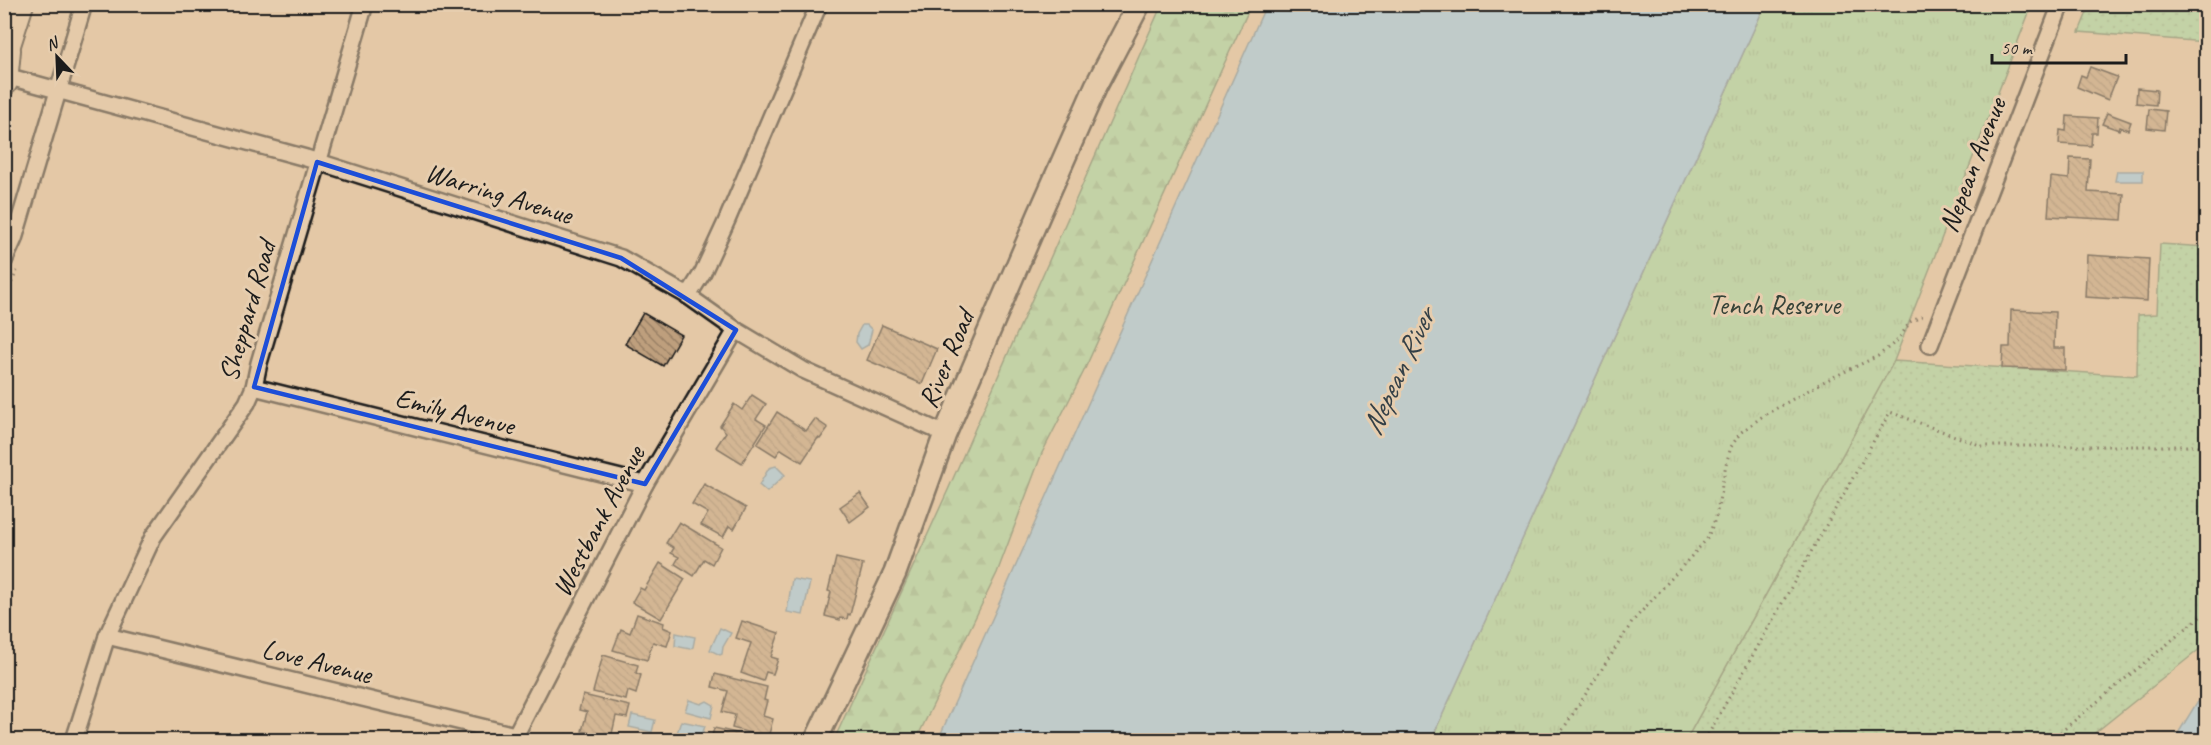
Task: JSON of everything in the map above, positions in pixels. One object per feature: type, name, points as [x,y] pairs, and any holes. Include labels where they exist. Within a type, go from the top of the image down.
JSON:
[{"type":"highway","points":[[6,66],[20,4]]},
{"type":"street","points":[[4,261],[14,239],[84,4]]},
{"type":"street","name":"Sheppard Road","points":[[74,741],[107,636],[153,537],[247,403],[254,387],[317,162],[365,4]]},
{"type":"street","points":[[688,296],[703,272],[728,220],[819,4]]},
{"type":"street","name":"River Road","points":[[816,741],[895,573],[945,434],[1091,97],[1138,4]]},
{"type":"street","name":"Nepean Avenue","points":[[1930,345],[2061,4]]},
{"type":"street","name":"Warring Avenue","points":[[6,66],[58,90],[317,162],[621,258],[688,296],[736,330],[813,375],[945,434]]},
{"type":"street","name":"Westbank Avenue","points":[[514,738],[645,484],[736,330]]},
{"type":"street","name":"Emily Avenue","points":[[254,387],[645,484]]},
{"type":"street","name":"Love Avenue","points":[[107,636],[514,738]]},
{"type":"path","points":[[1556,741],[1633,621],[1707,539],[1716,517],[1731,447],[1740,433],[1763,416],[1823,382],[1878,356],[1898,340],[1911,322],[1946,305]]},
{"type":"path","points":[[1705,741],[1890,412],[1982,446],[2206,446]]},
{"type":"path","points":[[2051,741],[2206,612]]},
{"type":"highlighted area","points":[[317,162],[621,258],[736,330],[645,484],[254,387]]},
{"type":"green space","points":[[1162,4],[1251,5],[1083,373],[1042,453],[997,573],[916,740],[834,740],[948,490]]},
{"type":"green space","name":"Tench Reserve","points":[[1765,5],[2032,5],[1894,361],[1686,740],[1431,740]]},
{"type":"green space","points":[[2090,5],[2206,5],[2206,42],[2079,32]]},
{"type":"green space","points":[[2160,244],[2206,247],[2206,644],[2086,740],[1686,740],[1894,361],[2137,376],[2138,315],[2157,314]]},
{"type":"water","name":"Nepean River","points":[[1266,5],[1765,5],[1431,740],[938,740]]},
{"type":"water","points":[[2117,171],[2143,171],[2143,181],[2115,181]]},
{"type":"water","points":[[862,325],[867,325],[872,330],[868,345],[861,349],[856,342]]},
{"type":"water","points":[[776,466],[785,475],[767,492],[759,485],[769,468]]},
{"type":"water","points":[[792,579],[810,582],[803,615],[787,612]]},
{"type":"water","points":[[720,628],[731,633],[720,655],[710,650]]},
{"type":"water","points":[[676,633],[695,637],[693,647],[690,649],[675,646]]},
{"type":"water","points":[[2206,695],[2206,740],[2174,740],[2196,704]]},
{"type":"water","points":[[689,700],[701,704],[707,701],[714,705],[711,718],[685,711]]},
{"type":"water","points":[[632,715],[655,720],[652,732],[629,727]]},
{"type":"water","points":[[681,721],[705,726],[701,738],[696,739],[684,733],[677,733]]},
{"type":"building","points":[[2090,67],[2117,77],[2108,100],[2077,87],[2081,75],[2086,77]]},
{"type":"building","points":[[2137,88],[2157,90],[2156,105],[2136,103]]},
{"type":"building","points":[[2149,109],[2166,111],[2164,130],[2147,128]]},
{"type":"building","points":[[2107,113],[2131,122],[2128,130],[2120,127],[2119,130],[2102,124]]},
{"type":"building","points":[[2067,116],[2098,118],[2097,133],[2092,133],[2091,146],[2059,144],[2060,130],[2066,131]]},
{"type":"building","points":[[2070,158],[2090,159],[2088,192],[2124,194],[2122,220],[2048,216],[2051,177],[2069,179]]},
{"type":"building","points":[[2087,255],[2149,259],[2147,301],[2085,297]]},
{"type":"building","points":[[2011,310],[2055,312],[2054,348],[2065,348],[2065,370],[2002,368],[2003,347],[2010,347]]},
{"type":"building","points":[[643,313],[681,335],[663,366],[625,344]]},
{"type":"building","points":[[882,325],[937,349],[922,384],[867,360]]},
{"type":"building","points":[[752,395],[766,404],[756,419],[766,425],[742,463],[716,447],[726,432],[720,426],[734,404],[742,410]]},
{"type":"building","points":[[777,412],[806,431],[815,419],[828,428],[820,439],[818,438],[802,462],[781,449],[776,456],[757,444]]},
{"type":"building","points":[[704,484],[746,508],[734,529],[729,526],[723,537],[701,525],[708,513],[692,504]]},
{"type":"building","points":[[860,493],[870,507],[850,522],[840,507]]},
{"type":"building","points":[[679,522],[721,547],[712,564],[704,559],[694,576],[675,564],[679,557],[671,553],[674,548],[666,543]]},
{"type":"building","points":[[836,558],[863,564],[850,615],[848,614],[847,619],[840,618],[840,620],[825,616]]},
{"type":"building","points":[[660,563],[685,579],[661,619],[632,602],[640,588],[644,590]]},
{"type":"building","points":[[637,614],[664,623],[663,627],[672,631],[667,646],[653,642],[647,660],[613,650],[621,629],[630,633]]},
{"type":"building","points":[[742,621],[779,633],[771,657],[778,659],[773,674],[766,672],[763,681],[741,673],[751,643],[736,638]]},
{"type":"building","points":[[603,655],[638,665],[636,673],[641,675],[636,694],[628,691],[626,700],[593,692]]},
{"type":"building","points":[[715,674],[767,687],[764,700],[767,701],[763,716],[773,719],[768,738],[732,728],[735,715],[722,712],[728,691],[712,687]]},
{"type":"building","points":[[583,695],[630,706],[627,718],[616,716],[611,738],[582,731],[587,712],[579,710]]},
{"type":"building","points":[[714,728],[746,735],[745,740],[711,740]]},
{"type":"building","points":[[566,734],[590,740],[565,740]]}]
